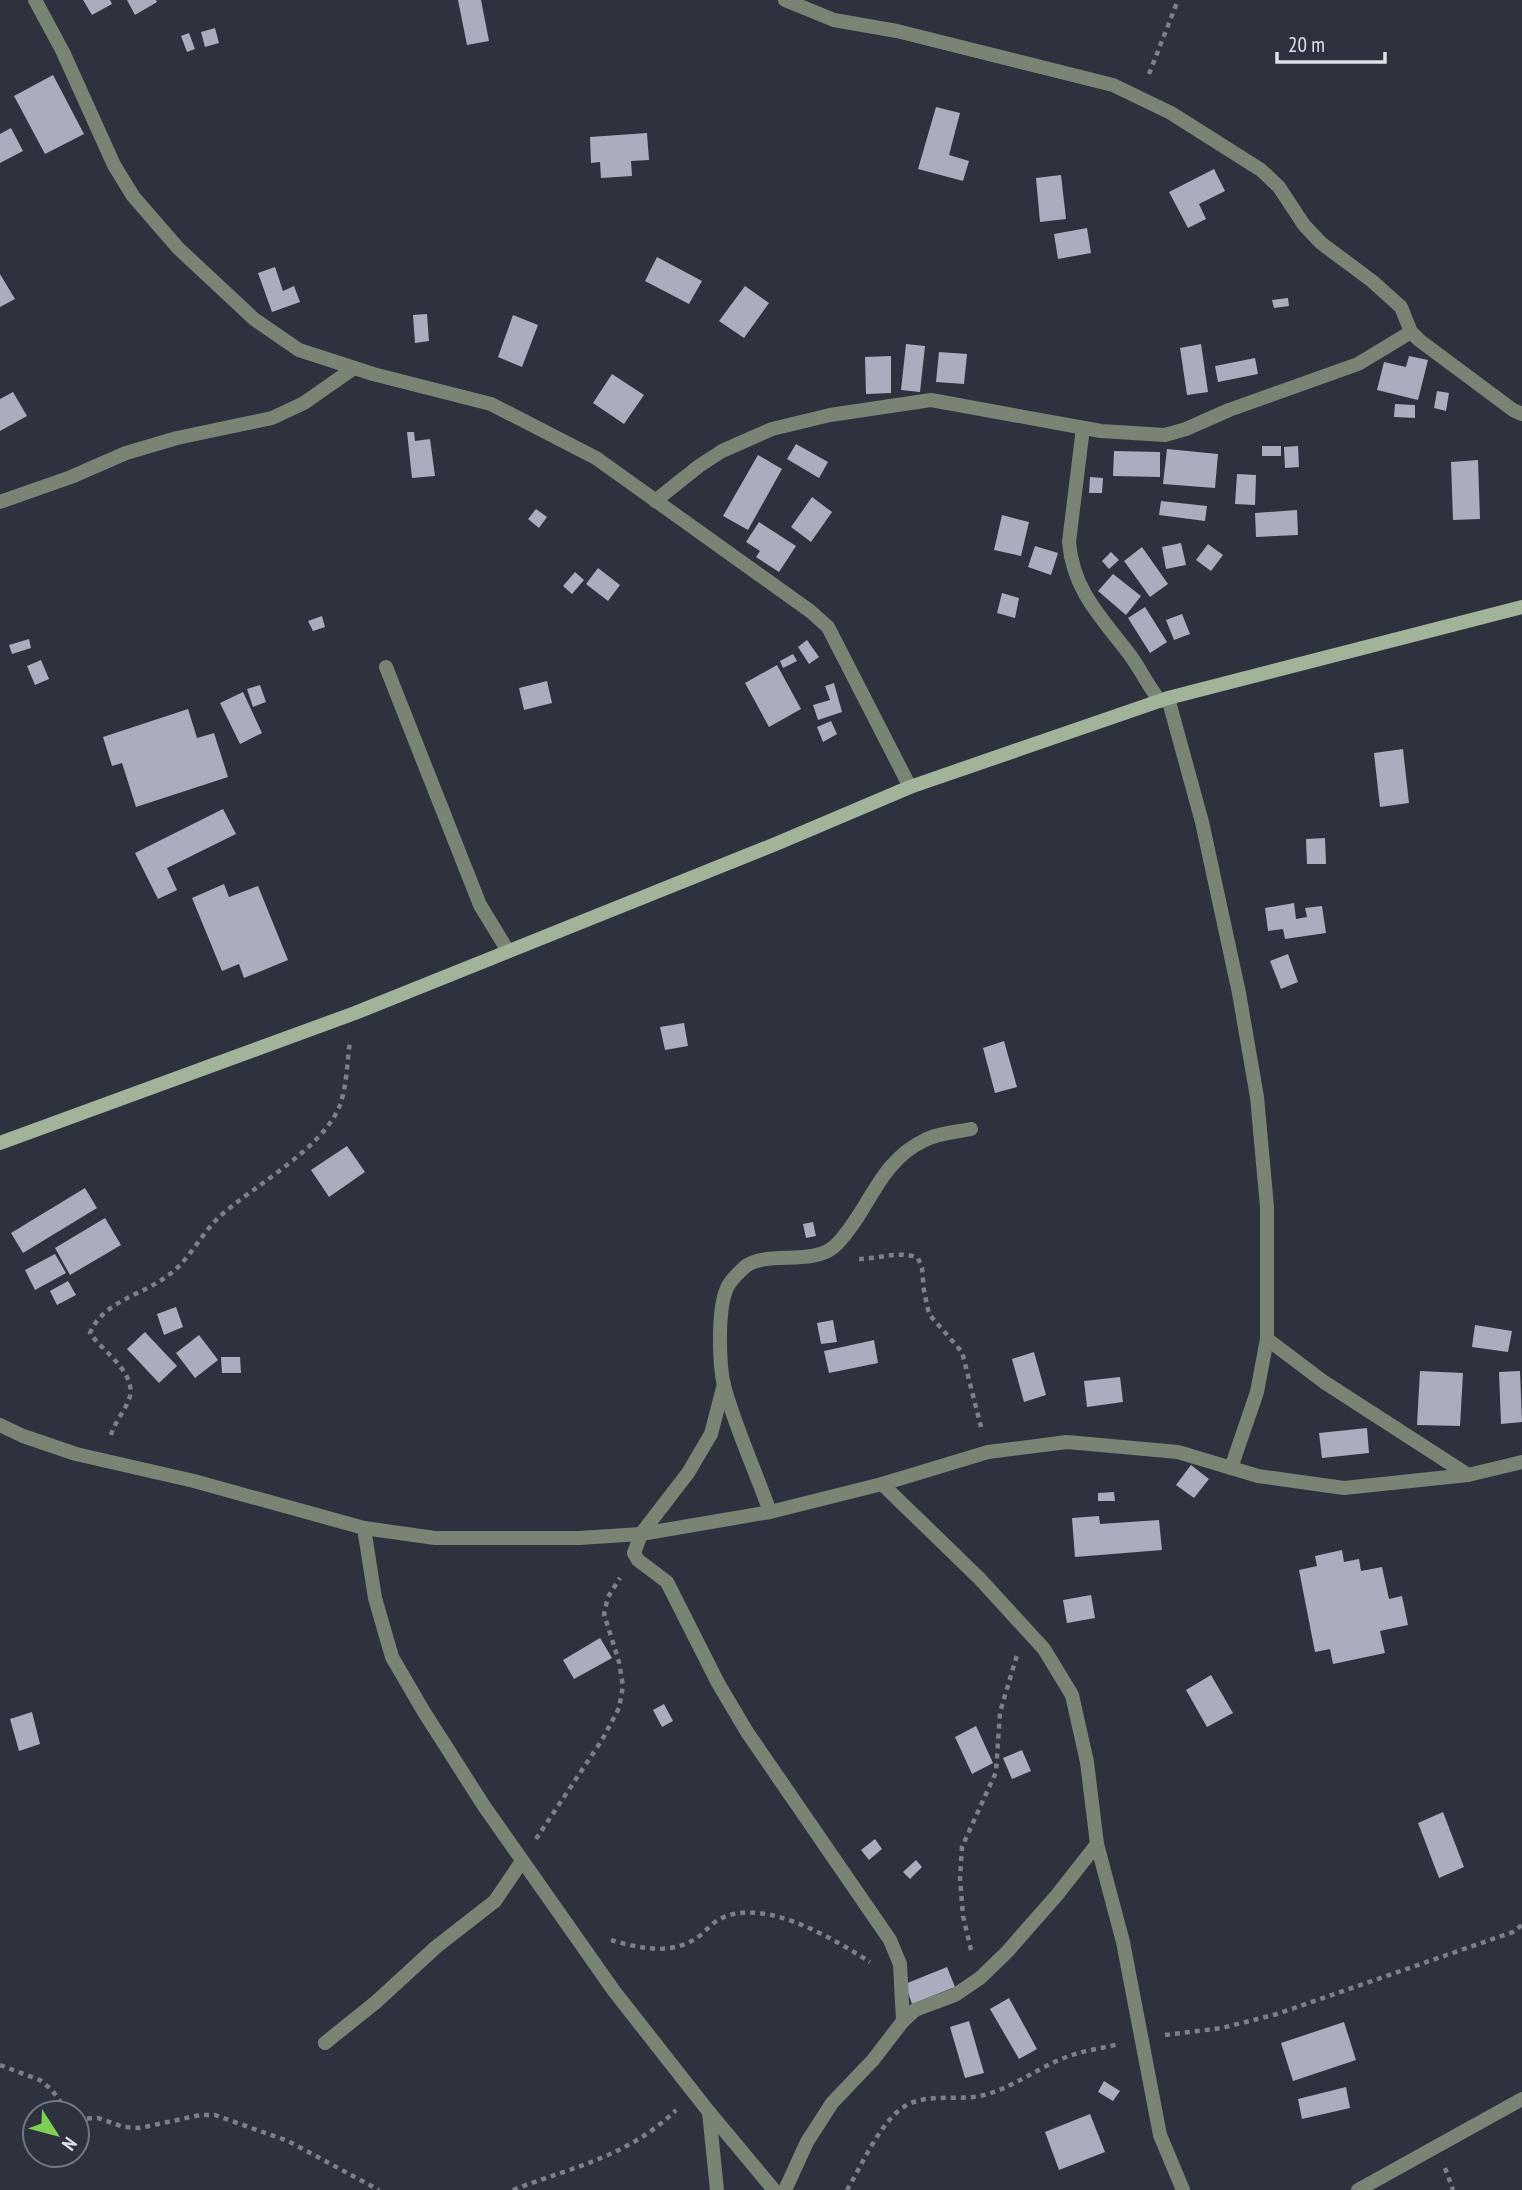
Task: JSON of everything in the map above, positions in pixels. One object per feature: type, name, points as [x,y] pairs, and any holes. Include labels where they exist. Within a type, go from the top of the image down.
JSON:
[{"type":"street","points":[[35,0],[63,51],[114,165],[133,196],[178,248],[254,319],[299,350],[354,368],[491,404],[596,458],[810,611],[828,627],[910,787]]},
{"type":"street","points":[[785,0],[834,20],[897,31],[1113,85],[1171,113],[1261,170],[1279,187],[1304,225],[1321,243],[1372,281],[1401,307],[1411,332],[1449,363],[1522,414]]},
{"type":"street","points":[[655,501],[722,451],[772,429],[830,415],[931,400],[1083,428],[1165,435],[1358,363],[1411,332]]},
{"type":"street","points":[[0,502],[71,477],[126,453],[177,438],[272,418],[304,403],[354,368]]},
{"type":"street","points":[[1083,428],[1069,542],[1071,561],[1076,580],[1099,617],[1130,655],[1146,684],[1164,699],[1202,822],[1239,993],[1257,1097],[1267,1207],[1268,1339],[1257,1392],[1231,1468]]},
{"type":"street","points":[[0,1143],[355,1013],[910,787],[1164,699],[1522,607]]},
{"type":"street","points":[[386,667],[480,905],[508,951]]},
{"type":"street","points":[[770,1512],[724,1384],[719,1327],[728,1286],[746,1265],[764,1260],[806,1258],[834,1248],[854,1226],[873,1190],[896,1158],[926,1139],[971,1129]]},
{"type":"street","points":[[1268,1339],[1324,1382],[1468,1475]]},
{"type":"street","points":[[724,1384],[711,1434],[688,1473],[641,1534],[634,1553],[638,1560],[667,1582],[718,1683],[747,1732],[890,1940],[900,1964],[903,2021]]},
{"type":"street","points":[[0,1425],[76,1454],[194,1481],[364,1528],[435,1538],[579,1538],[641,1534],[770,1512],[882,1484],[988,1452],[1067,1442],[1178,1452],[1258,1476],[1345,1488],[1468,1475],[1522,1462]]},
{"type":"street","points":[[882,1484],[980,1579],[1044,1649],[1072,1695],[1087,1762],[1097,1844],[1123,1942],[1160,2135],[1182,2190]]},
{"type":"street","points":[[364,1528],[375,1598],[392,1657],[484,1806],[614,1991],[774,2190]]},
{"type":"street","points":[[785,2190],[807,2142],[832,2103],[873,2060],[903,2021],[915,2010],[955,1995],[980,1978],[1007,1952],[1097,1844]]},
{"type":"street","points":[[325,2043],[376,2002],[436,1947],[495,1901],[522,1861]]},
{"type":"street","points":[[1358,2190],[1522,2099]]},
{"type":"street","points":[[709,2112],[717,2190]]},
{"type":"path","points":[[1141,98],[1178,0]]},
{"type":"path","points":[[115,1463],[111,1438],[114,1423],[130,1396],[130,1385],[125,1372],[90,1333],[95,1321],[135,1293],[167,1277],[221,1215],[268,1181],[328,1126],[344,1093],[355,1013]]},
{"type":"path","points":[[834,1248],[854,1259],[878,1259],[908,1254],[918,1258],[929,1314],[962,1352],[988,1452]]},
{"type":"path","points":[[522,1861],[602,1740],[619,1708],[623,1686],[619,1662],[604,1614],[608,1597],[638,1560]]},
{"type":"path","points":[[980,1978],[963,1916],[960,1878],[962,1847],[996,1772],[1000,1712],[1024,1627]]},
{"type":"path","points":[[569,1928],[648,1948],[675,1948],[696,1939],[720,1919],[740,1913],[759,1912],[799,1924],[836,1941],[902,1985]]},
{"type":"path","points":[[847,2190],[897,2111],[920,2099],[972,2097],[990,2093],[1071,2055],[1142,2038],[1222,2028],[1277,2014],[1513,1932],[1522,1925]]},
{"type":"path","points":[[0,2065],[40,2080],[58,2099]]},
{"type":"path","points":[[513,2190],[607,2157],[642,2137],[694,2092]]},
{"type":"path","points":[[91,2118],[98,2118],[124,2127],[140,2128],[200,2115],[215,2115],[289,2141],[379,2190]]},
{"type":"building","points":[[83,0],[110,0],[112,4],[92,15]]},
{"type":"building","points":[[127,0],[156,0],[157,2],[135,15]]},
{"type":"building","points":[[458,0],[481,0],[489,41],[467,45]]},
{"type":"building","points":[[215,28],[219,43],[205,47],[201,32]]},
{"type":"building","points":[[189,33],[195,49],[187,52],[181,36]]},
{"type":"building","points":[[53,75],[84,134],[45,154],[14,96]]},
{"type":"building","points":[[936,107],[960,113],[949,155],[969,161],[963,181],[918,169]]},
{"type":"building","points":[[11,128],[23,151],[0,163],[0,134]]},
{"type":"building","points":[[647,133],[649,160],[631,161],[632,176],[601,178],[600,162],[591,163],[590,137]]},
{"type":"building","points":[[1214,169],[1225,191],[1199,204],[1206,219],[1188,228],[1169,192]]},
{"type":"building","points":[[1061,175],[1066,219],[1040,222],[1036,178]]},
{"type":"building","points":[[1087,228],[1091,253],[1058,259],[1054,234]]},
{"type":"building","points":[[657,257],[702,281],[689,304],[645,281]]},
{"type":"building","points":[[275,267],[283,291],[294,286],[300,302],[272,312],[258,273]]},
{"type":"building","points":[[0,274],[15,299],[0,307]]},
{"type":"building","points":[[745,286],[769,303],[744,338],[719,321]]},
{"type":"building","points":[[1288,298],[1289,306],[1274,308],[1272,300]]},
{"type":"building","points":[[427,314],[429,341],[415,343],[413,315]]},
{"type":"building","points":[[513,315],[538,325],[522,367],[498,357]]},
{"type":"building","points":[[906,344],[925,346],[920,392],[901,390]]},
{"type":"building","points":[[1201,344],[1208,392],[1187,395],[1180,348]]},
{"type":"building","points":[[939,352],[967,354],[964,384],[936,382]]},
{"type":"building","points":[[891,356],[891,393],[866,394],[865,357]]},
{"type":"building","points":[[1409,356],[1428,360],[1418,400],[1377,390],[1384,362],[1406,367]]},
{"type":"building","points":[[1255,358],[1258,374],[1218,382],[1215,366]]},
{"type":"building","points":[[612,374],[644,395],[624,424],[593,403]]},
{"type":"building","points":[[1437,391],[1449,393],[1446,411],[1434,408]]},
{"type":"building","points":[[13,392],[27,416],[0,431],[0,399]]},
{"type":"building","points":[[1395,404],[1415,405],[1415,418],[1394,417]]},
{"type":"building","points":[[407,432],[414,432],[415,441],[430,439],[435,476],[412,478]]},
{"type":"building","points":[[796,444],[828,462],[819,478],[787,459]]},
{"type":"building","points":[[1262,446],[1281,446],[1281,456],[1262,456]]},
{"type":"building","points":[[1298,446],[1299,467],[1285,468],[1284,447]]},
{"type":"building","points":[[1167,449],[1218,454],[1215,488],[1163,484]]},
{"type":"building","points":[[1114,451],[1160,452],[1160,477],[1113,476]]},
{"type":"building","points":[[758,455],[782,469],[748,530],[723,516]]},
{"type":"building","points":[[1478,460],[1480,519],[1453,520],[1451,462]]},
{"type":"building","points":[[1237,474],[1256,475],[1255,505],[1235,504]]},
{"type":"building","points":[[1090,477],[1103,478],[1102,493],[1089,493]]},
{"type":"building","points":[[812,497],[832,512],[811,542],[791,527]]},
{"type":"building","points":[[1161,501],[1207,506],[1205,521],[1159,515]]},
{"type":"building","points":[[536,509],[547,517],[539,528],[528,519]]},
{"type":"building","points":[[1297,510],[1298,535],[1256,537],[1255,513]]},
{"type":"building","points":[[1002,515],[1029,522],[1021,556],[994,550]]},
{"type":"building","points":[[759,522],[796,546],[779,572],[756,557],[760,551],[746,542]]},
{"type":"building","points":[[1181,543],[1186,565],[1166,569],[1162,547]]},
{"type":"building","points":[[1208,544],[1223,555],[1211,571],[1196,560]]},
{"type":"building","points":[[1035,546],[1058,553],[1051,575],[1028,567]]},
{"type":"building","points":[[1142,547],[1168,584],[1150,597],[1124,561]]},
{"type":"building","points":[[1111,552],[1119,560],[1109,569],[1102,561]]},
{"type":"building","points":[[598,568],[620,585],[608,601],[586,584]]},
{"type":"building","points":[[575,572],[584,580],[572,594],[563,586]]},
{"type":"building","points":[[1113,574],[1141,596],[1126,615],[1098,591]]},
{"type":"building","points":[[1002,593],[1019,598],[1015,618],[997,613]]},
{"type":"building","points":[[1145,607],[1167,642],[1150,653],[1128,618]]},
{"type":"building","points":[[1182,614],[1190,634],[1174,640],[1166,620]]},
{"type":"building","points":[[322,616],[325,627],[313,631],[308,621]]},
{"type":"building","points":[[29,639],[31,648],[12,654],[9,645]]},
{"type":"building","points":[[807,640],[819,657],[809,664],[798,647]]},
{"type":"building","points":[[793,654],[797,661],[783,668],[780,661]]},
{"type":"building","points":[[41,660],[49,679],[35,685],[27,666]]},
{"type":"building","points":[[777,665],[801,709],[769,727],[745,683]]},
{"type":"building","points":[[547,681],[552,703],[524,710],[519,688]]},
{"type":"building","points":[[834,683],[842,712],[818,720],[813,705],[830,700],[825,686]]},
{"type":"building","points":[[260,685],[266,702],[253,707],[247,689]]},
{"type":"building","points":[[243,692],[262,733],[240,744],[220,703]]},
{"type":"building","points":[[188,709],[197,738],[214,733],[228,777],[136,807],[122,763],[112,766],[103,737]]},
{"type":"building","points":[[831,721],[837,734],[823,742],[817,727]]},
{"type":"building","points":[[1403,749],[1409,803],[1380,807],[1374,753]]},
{"type":"building","points":[[223,809],[236,834],[167,868],[177,890],[158,899],[135,853]]},
{"type":"building","points":[[1325,838],[1326,864],[1307,864],[1306,839]]},
{"type":"building","points":[[224,884],[229,897],[258,886],[288,960],[244,978],[239,964],[222,971],[192,898]]},
{"type":"building","points":[[1294,903],[1296,919],[1307,917],[1305,908],[1322,906],[1326,933],[1285,939],[1283,929],[1268,931],[1265,908]]},
{"type":"building","points":[[1288,954],[1298,982],[1281,989],[1270,961]]},
{"type":"building","points":[[684,1023],[688,1046],[665,1050],[660,1027]]},
{"type":"building","points":[[1004,1041],[1017,1087],[995,1093],[983,1048]]},
{"type":"building","points":[[347,1146],[365,1172],[329,1197],[311,1170]]},
{"type":"building","points":[[85,1188],[97,1208],[23,1253],[11,1233]]},
{"type":"building","points":[[105,1218],[121,1245],[70,1275],[55,1248]]},
{"type":"building","points":[[813,1222],[816,1236],[806,1238],[803,1224]]},
{"type":"building","points":[[55,1254],[66,1273],[35,1290],[25,1270]]},
{"type":"building","points":[[68,1281],[76,1295],[57,1305],[50,1291]]},
{"type":"building","points":[[176,1307],[183,1327],[164,1335],[157,1314]]},
{"type":"building","points":[[833,1320],[837,1342],[821,1344],[817,1323]]},
{"type":"building","points":[[1475,1325],[1512,1331],[1508,1352],[1472,1347]]},
{"type":"building","points":[[145,1332],[177,1366],[159,1383],[127,1349]]},
{"type":"building","points":[[199,1335],[218,1360],[195,1378],[176,1353]]},
{"type":"building","points":[[874,1340],[878,1363],[829,1373],[824,1351]]},
{"type":"building","points":[[1034,1352],[1046,1395],[1024,1402],[1012,1359]]},
{"type":"building","points":[[221,1357],[240,1357],[241,1373],[222,1373]]},
{"type":"building","points":[[1420,1371],[1463,1373],[1460,1426],[1417,1425]]},
{"type":"building","points":[[1520,1371],[1522,1422],[1501,1424],[1499,1372]]},
{"type":"building","points":[[1120,1377],[1123,1402],[1087,1407],[1084,1381]]},
{"type":"building","points":[[1367,1428],[1369,1453],[1322,1458],[1319,1433]]},
{"type":"building","points":[[1191,1465],[1209,1479],[1194,1498],[1176,1485]]},
{"type":"building","points":[[1114,1492],[1115,1501],[1098,1501],[1098,1493]]},
{"type":"building","points":[[1099,1516],[1100,1524],[1159,1520],[1162,1550],[1075,1557],[1072,1518]]},
{"type":"building","points":[[1342,1550],[1344,1562],[1359,1559],[1361,1571],[1382,1567],[1389,1599],[1402,1596],[1408,1625],[1380,1631],[1385,1653],[1333,1664],[1330,1649],[1315,1652],[1299,1570],[1317,1566],[1315,1556]]},
{"type":"building","points":[[1091,1595],[1095,1618],[1067,1623],[1063,1600]]},
{"type":"building","points":[[600,1638],[612,1658],[574,1679],[563,1660]]},
{"type":"building","points":[[1211,1675],[1233,1713],[1207,1727],[1186,1690]]},
{"type":"building","points":[[664,1704],[673,1721],[662,1727],[653,1710]]},
{"type":"building","points":[[32,1712],[40,1744],[19,1751],[10,1719]]},
{"type":"building","points":[[976,1726],[993,1763],[972,1774],[955,1737]]},
{"type":"building","points":[[1022,1750],[1031,1771],[1012,1779],[1003,1758]]},
{"type":"building","points":[[1443,1812],[1464,1867],[1439,1878],[1418,1823]]},
{"type":"building","points":[[875,1839],[882,1849],[869,1860],[861,1850]]},
{"type":"building","points":[[916,1860],[922,1867],[910,1879],[903,1872]]},
{"type":"building","points":[[947,1967],[955,1987],[912,2004],[905,1984]]},
{"type":"building","points":[[1009,1998],[1037,2049],[1019,2059],[990,2009]]},
{"type":"building","points":[[969,2021],[984,2073],[965,2078],[950,2027]]},
{"type":"building","points":[[1344,2022],[1356,2060],[1293,2081],[1281,2043]]},
{"type":"building","points":[[1104,2081],[1120,2091],[1113,2101],[1098,2092]]},
{"type":"building","points":[[1346,2087],[1350,2108],[1302,2119],[1298,2099]]},
{"type":"building","points":[[1090,2114],[1105,2152],[1059,2170],[1045,2132]]}]
